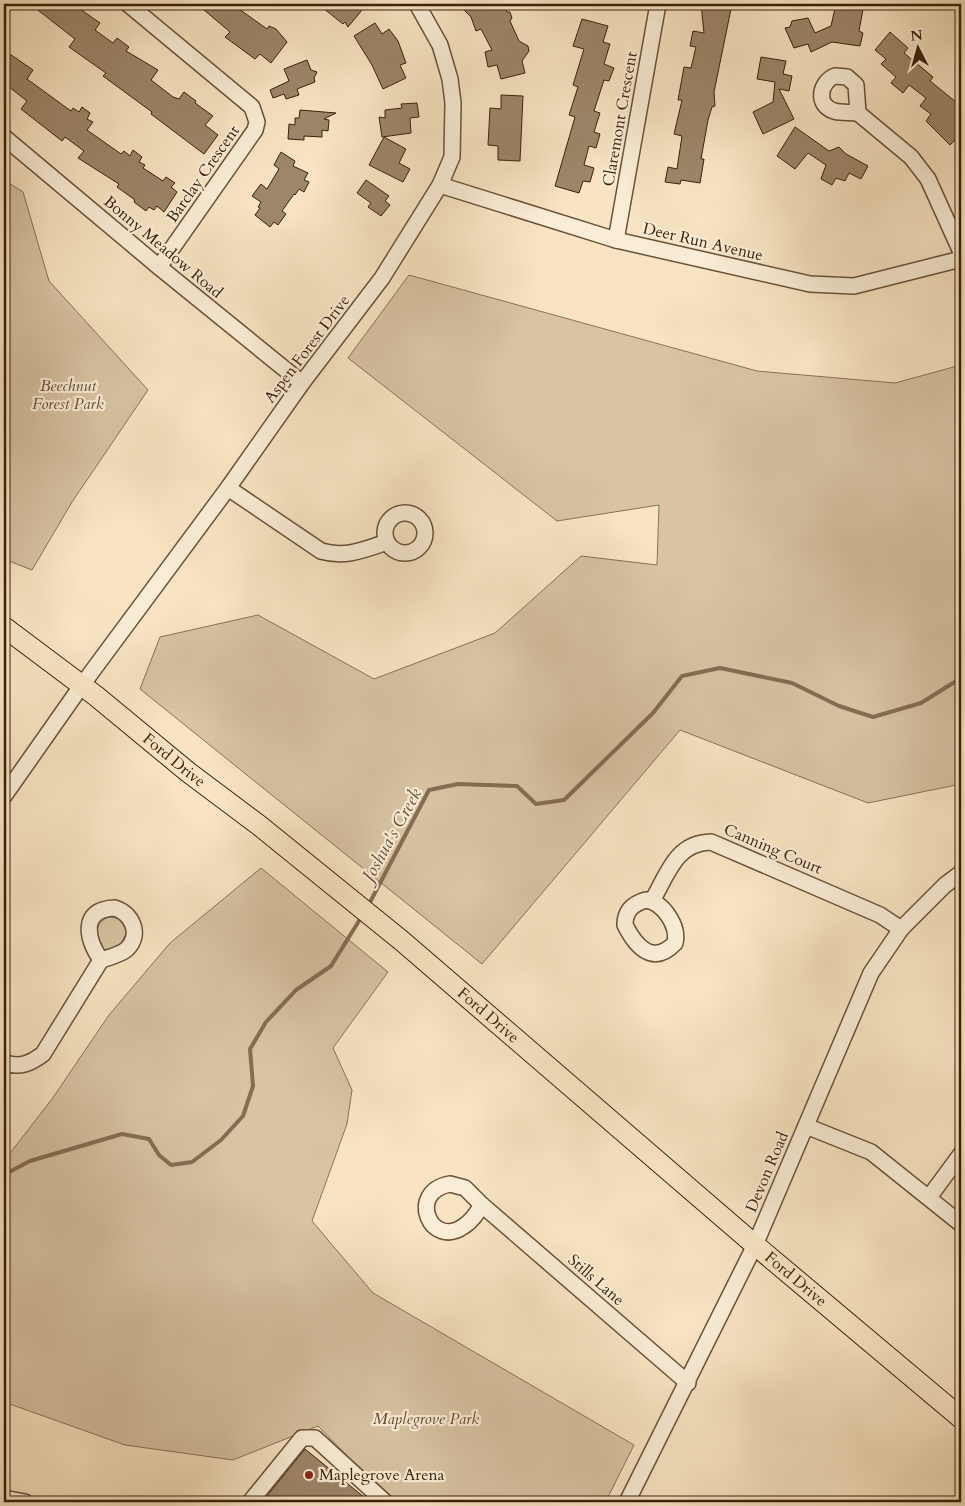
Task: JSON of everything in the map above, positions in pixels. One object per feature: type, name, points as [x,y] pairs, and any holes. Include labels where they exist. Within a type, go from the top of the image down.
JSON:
[{"type":"main road","name":"Ford Drive","points":[[4,627],[82,685],[188,772],[260,826],[402,941],[754,1245],[961,1418]]},
{"type":"street","name":"Barclay Crescent","points":[[128,4],[252,106],[256,122],[255,130],[159,267]]},
{"type":"street","name":"Aspen Forest Drive","points":[[4,796],[82,685],[228,488],[302,383],[382,278],[440,185],[452,157],[454,127],[451,87],[440,45],[417,4]]},
{"type":"street","name":"Claremont Crescent","points":[[616,240],[658,4]]},
{"type":"street","points":[[858,113],[910,157],[928,179],[961,252]]},
{"type":"street","name":"Bonny Meadow Road","points":[[4,137],[159,267],[302,383]]},
{"type":"street","name":"Deer Run Avenue","points":[[440,185],[616,240],[810,284],[854,286],[961,259]]},
{"type":"street","points":[[228,488],[321,551],[335,555],[349,555],[387,542]]},
{"type":"street","name":"Canning Court","points":[[652,901],[680,853],[690,845],[711,842],[880,915],[901,929]]},
{"type":"street","name":"Devon Road","points":[[627,1502],[688,1383],[754,1245],[871,973],[901,929],[945,884],[961,874]]},
{"type":"street","points":[[4,1062],[23,1065],[33,1062],[43,1054],[101,960]]},
{"type":"street","points":[[806,1126],[871,1152],[930,1196],[961,1224]]},
{"type":"street","points":[[930,1196],[961,1154]]},
{"type":"street","name":"Stills Lane","points":[[482,1205],[688,1383]]},
{"type":"street","points":[[250,1502],[302,1438],[315,1438],[385,1502]]},
{"type":"street","points":[[4,1498],[25,1502]]},
{"type":"green space","name":"Beechnut Forest Park","points":[[4,180],[23,192],[49,281],[148,390],[72,502],[32,570],[4,559]]},
{"type":"green space","points":[[409,275],[757,371],[895,383],[961,365],[961,784],[868,803],[680,730],[482,964],[140,689],[160,637],[258,615],[374,679],[495,633],[581,556],[657,565],[659,505],[557,521],[348,358]]},
{"type":"green space","name":"Maplegrove Park","points":[[261,868],[388,972],[333,1048],[352,1090],[347,1124],[312,1221],[373,1293],[634,1445],[609,1495],[602,1502],[392,1502],[318,1426],[233,1460],[125,1445],[4,1402],[4,1161],[52,1099],[109,1015],[170,943]]},
{"type":"green space","points":[[110,917],[120,919],[127,932],[120,945],[105,951],[101,947],[97,932],[100,923]]},
{"type":"building","points":[[30,4],[73,4],[100,23],[95,30],[113,43],[117,38],[129,47],[126,51],[158,70],[151,80],[173,97],[179,99],[184,92],[196,101],[195,103],[213,116],[205,125],[218,135],[204,154],[103,76],[106,73],[69,47],[75,39]]},
{"type":"building","points":[[197,4],[232,4],[267,29],[269,26],[276,29],[287,42],[271,63],[260,54],[255,59],[225,37],[230,32]]},
{"type":"building","points":[[318,4],[367,4],[348,27],[345,22],[343,24]]},
{"type":"building","points":[[458,4],[504,4],[507,12],[510,12],[512,18],[510,21],[519,41],[528,46],[529,51],[522,61],[525,73],[501,79],[497,65],[488,67],[485,52],[492,50],[481,29],[476,31],[471,17]]},
{"type":"building","points":[[701,4],[732,4],[714,92],[715,106],[712,107],[708,120],[701,159],[704,159],[700,183],[681,180],[680,184],[665,182],[668,167],[677,169],[682,136],[674,134],[682,100],[678,100],[684,67],[691,68],[696,47],[690,46],[693,31],[704,33]]},
{"type":"building","points":[[836,4],[848,6],[853,4],[857,5],[858,9],[863,9],[859,31],[863,33],[860,46],[832,42],[811,52],[808,44],[794,48],[785,28],[790,27],[792,21],[808,18],[815,33],[831,26]]},
{"type":"building","points":[[582,19],[608,26],[603,42],[610,44],[604,64],[614,68],[609,81],[604,80],[594,111],[600,113],[594,132],[600,134],[596,148],[589,146],[584,165],[594,168],[590,182],[583,181],[579,193],[555,186],[575,117],[569,115],[578,87],[573,85],[584,49],[573,46]]},
{"type":"building","points":[[375,23],[382,34],[389,29],[398,41],[406,63],[400,65],[406,78],[383,89],[372,65],[354,36]]},
{"type":"building","points":[[890,32],[908,48],[904,53],[933,77],[930,81],[961,106],[961,146],[955,140],[950,145],[926,121],[931,114],[920,106],[926,98],[909,85],[903,93],[891,83],[896,77],[881,64],[886,59],[875,50]]},
{"type":"building","points":[[4,50],[33,70],[27,79],[71,111],[73,108],[79,112],[82,107],[90,113],[87,119],[93,122],[87,130],[121,154],[124,151],[130,156],[133,150],[142,157],[139,162],[145,165],[143,168],[163,181],[166,177],[175,183],[171,187],[177,192],[164,212],[157,206],[154,210],[149,207],[146,211],[117,187],[119,184],[78,158],[84,151],[65,137],[62,141],[21,109],[27,101],[4,83]]},
{"type":"building","points":[[761,57],[786,61],[783,74],[792,76],[789,91],[779,89],[794,119],[763,134],[753,112],[773,102],[775,82],[757,79]]},
{"type":"building","points":[[307,60],[311,70],[317,72],[314,78],[315,82],[297,89],[299,95],[286,99],[284,94],[273,98],[270,90],[289,81],[284,69]]},
{"type":"building","points":[[501,95],[523,96],[520,161],[498,160],[498,146],[488,145],[490,108],[501,109]]},
{"type":"building","points":[[417,103],[419,117],[410,118],[411,133],[382,137],[379,117],[385,118],[385,110],[402,108],[401,104]]},
{"type":"building","points":[[300,110],[336,113],[324,119],[329,120],[328,131],[322,130],[322,137],[304,136],[304,140],[288,139],[289,124],[295,125],[295,118],[299,118]]},
{"type":"building","points":[[795,127],[829,151],[839,147],[846,154],[868,166],[861,179],[849,173],[845,181],[836,178],[832,185],[821,179],[826,165],[808,153],[795,169],[777,156]]},
{"type":"building","points":[[384,137],[406,149],[399,163],[410,169],[403,182],[369,165]]},
{"type":"building","points":[[281,152],[295,161],[293,166],[308,173],[304,180],[309,182],[304,192],[299,189],[294,194],[282,211],[286,214],[278,225],[274,222],[270,227],[255,215],[260,208],[258,207],[261,202],[252,196],[261,184],[267,189],[279,169],[274,165]]},
{"type":"building","points":[[366,180],[389,196],[385,201],[390,205],[381,216],[368,207],[371,203],[357,193]]},
{"type":"building","name":"Maplegrove Arena","points":[[305,1449],[370,1502],[262,1502]]},
{"type":"waterway","name":"Joshua's Creek","points":[[368,906],[429,790],[458,784],[517,786],[536,804],[564,800],[653,713],[682,676],[720,668],[792,683],[839,706],[873,717],[921,703],[961,678]]},
{"type":"waterway","name":"Joshua's Creek","points":[[4,1172],[11,1171],[30,1161],[122,1134],[149,1139],[159,1155],[171,1165],[192,1162],[221,1140],[243,1116],[253,1086],[250,1049],[266,1022],[296,990],[331,966],[362,916]]},
{"type":"place","name":"Maplegrove Arena","points":[[309,1475]]}]
